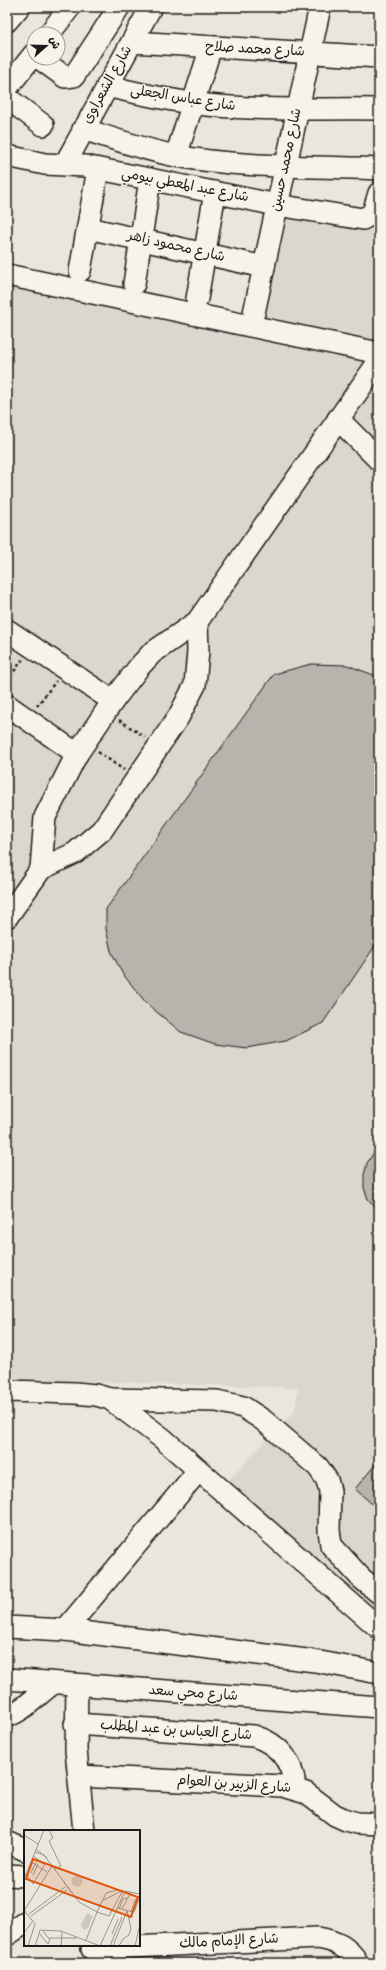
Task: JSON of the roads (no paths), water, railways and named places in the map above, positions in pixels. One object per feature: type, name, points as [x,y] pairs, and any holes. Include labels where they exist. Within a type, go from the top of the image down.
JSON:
[{"type":"street","points":[[7,21],[19,7]]},
{"type":"street","points":[[55,26],[70,7]]},
{"type":"street","points":[[50,66],[65,77],[74,76],[119,7]]},
{"type":"street","name":"شارع الشعراوى","points":[[65,164],[151,7]]},
{"type":"street","name":"شارع محمد حسين","points":[[254,313],[320,7]]},
{"type":"street","name":"شارع محمد صلاح","points":[[132,42],[379,57]]},
{"type":"street","points":[[176,156],[211,47]]},
{"type":"street","points":[[7,88],[26,64]]},
{"type":"street","name":"شارع عباس الجعلى","points":[[107,86],[193,104],[244,108],[379,109]]},
{"type":"street","points":[[7,98],[43,125]]},
{"type":"street","points":[[83,129],[126,143],[176,156],[231,163],[379,169]]},
{"type":"street","name":"شارع عبد المعطي بيومي","points":[[7,156],[45,164],[65,164],[98,169],[277,204],[363,219],[373,214],[379,193]]},
{"type":"street","points":[[80,271],[98,169]]},
{"type":"street","points":[[134,284],[150,179]]},
{"type":"street","points":[[198,299],[215,192]]},
{"type":"street","name":"شارع محمود زاهر","points":[[88,228],[264,267]]},
{"type":"street","points":[[7,276],[379,353]]},
{"type":"street","points":[[41,869],[45,817],[81,748],[109,706],[139,667],[152,653],[197,622],[379,361]]},
{"type":"street","points":[[338,419],[379,460]]},
{"type":"street","points":[[7,917],[41,869],[75,853],[102,830],[179,716],[195,685],[198,651],[197,622]]},
{"type":"street","points":[[7,630],[65,668],[109,706]]},
{"type":"street","points":[[7,705],[28,719],[81,748]]},
{"type":"street","points":[[7,1391],[75,1393],[96,1395],[110,1400],[162,1438],[379,1628]]},
{"type":"street","points":[[110,1400],[217,1401],[243,1407],[263,1420],[318,1467],[327,1480],[330,1491],[329,1530],[331,1545],[360,1578],[379,1593]]},
{"type":"street","points":[[66,1630],[198,1470]]},
{"type":"street","points":[[7,1627],[66,1630],[315,1661],[379,1672]]},
{"type":"street","name":"شارع محي سعد","points":[[7,1679],[379,1707]]},
{"type":"street","points":[[7,1716],[22,1709],[38,1694],[54,1683]]},
{"type":"street","points":[[77,1685],[75,1724],[84,1830]]},
{"type":"street","name":"شارع العباس بن عبد المطلب","points":[[75,1724],[254,1736],[276,1746],[284,1754],[294,1776],[294,1788]]},
{"type":"street","name":"شارع الزبير بن العوام","points":[[80,1776],[282,1786],[294,1788],[306,1793],[335,1815],[346,1820],[357,1823],[379,1824]]},
{"type":"street","points":[[7,1842],[24,1850]]},
{"type":"street","points":[[7,1875],[24,1876]]},
{"type":"street","points":[[7,1935],[24,1924]]},
{"type":"street","name":"شارع الإمام مالك","points":[[93,1952],[318,1938],[331,1940],[343,1946],[353,1955],[358,1963]]}]
